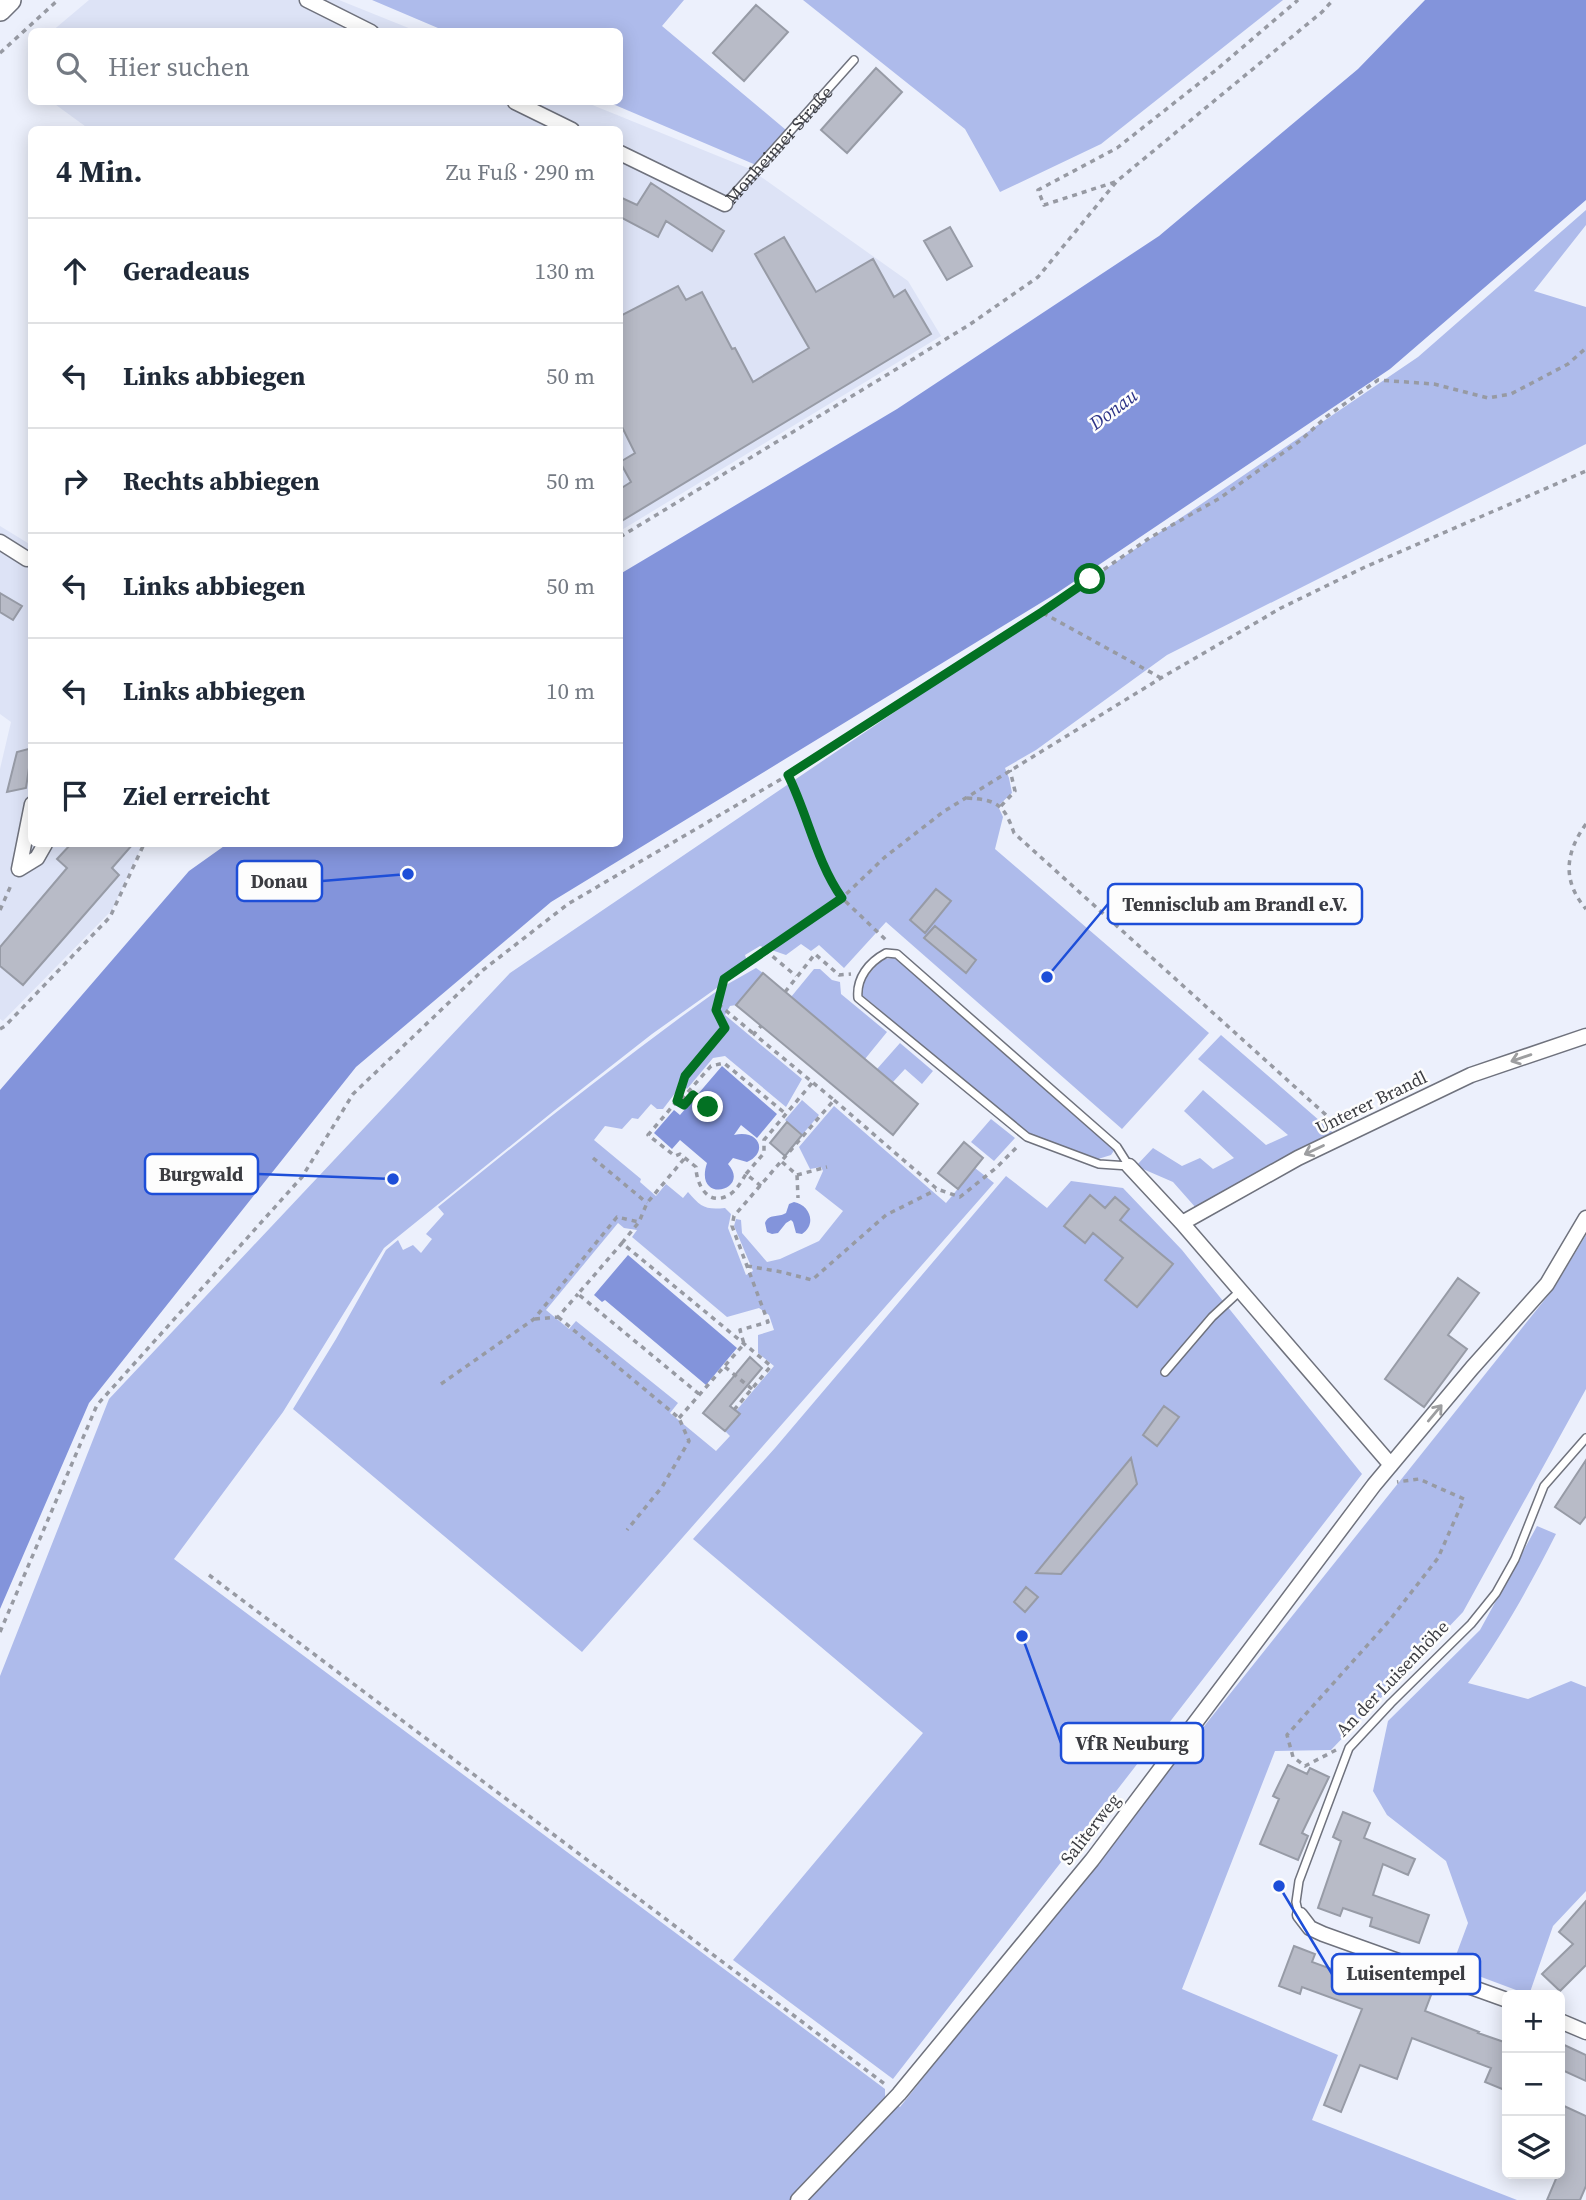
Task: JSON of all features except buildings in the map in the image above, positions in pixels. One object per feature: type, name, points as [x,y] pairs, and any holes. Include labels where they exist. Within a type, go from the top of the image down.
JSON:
[{"type":"main road","points":[[0,10],[10,0]]},
{"type":"street","points":[[307,0],[364,28]]},
{"type":"street","points":[[521,105],[564,126]]},
{"type":"street","name":"Monheimer Straße","points":[[623,154],[725,204]]},
{"type":"street","points":[[0,542],[28,559]]},
{"type":"street","points":[[19,869],[28,824]]},
{"type":"street","points":[[19,869],[37,858],[43,847]]},
{"type":"street","name":"Unterer Brandl","points":[[1182,1223],[1298,1158],[1471,1075],[1586,1036]]},
{"type":"street","points":[[1129,1166],[1182,1223],[1391,1465],[1547,1284],[1586,1218]]},
{"type":"street","name":"Saliterweg","points":[[798,2200],[899,2094],[1092,1860],[1391,1465]]},
{"type":"street","name":"An der Luisenhöhe","points":[[1300,1915],[1310,1928],[1323,1934],[1502,1998]]},
{"type":"street","points":[[1565,2023],[1586,2032]]},
{"type":"lane","name":"Monheimer Straße","points":[[725,204],[854,61]]},
{"type":"lane","points":[[886,953],[897,954],[1117,1147],[1129,1166],[1099,1164],[1027,1137],[859,998],[857,986],[863,974],[876,958],[886,953]]},
{"type":"lane","points":[[1165,1372],[1212,1317],[1241,1291]]},
{"type":"lane","name":"An der Luisenhöhe","points":[[1300,1915],[1296,1902],[1299,1881],[1349,1748],[1471,1624],[1496,1593],[1515,1559],[1544,1486],[1586,1437]]},
{"type":"path","points":[[0,53],[58,0]]},
{"type":"path","points":[[1117,181],[1044,205],[1038,190],[1117,148],[1216,70],[1298,0]]},
{"type":"path","points":[[623,535],[969,326],[1038,277],[1117,181],[1322,12],[1333,0]]},
{"type":"path","points":[[0,1632],[97,1405],[302,1177],[353,1094],[483,970],[568,904],[788,775],[1042,612],[1151,537],[1220,498],[1378,380],[1434,384],[1488,398],[1511,394],[1567,364],[1586,348]]},
{"type":"path","points":[[678,1101],[685,1076],[725,1028],[716,1010],[724,979],[842,898],[885,857],[943,812],[1281,608],[1365,567],[1586,471]]},
{"type":"path","points":[[1042,612],[1161,678]]},
{"type":"path","points":[[1001,806],[1015,792],[1010,770]]},
{"type":"path","points":[[788,775],[802,802],[828,879],[842,898],[897,954]]},
{"type":"path","points":[[965,798],[989,799],[1001,806],[1008,814],[1014,833],[1348,1134]]},
{"type":"path","points":[[1586,824],[1572,848],[1568,864],[1576,898],[1586,909]]},
{"type":"path","points":[[0,1029],[110,917],[143,847]]},
{"type":"path","points":[[0,910],[19,869]]},
{"type":"path","points":[[765,950],[796,976]]},
{"type":"path","points":[[785,992],[815,954],[839,975],[863,974]]},
{"type":"path","points":[[718,1004],[937,1189],[960,1197],[996,1168],[1027,1137]]},
{"type":"path","points":[[754,1034],[761,1026]]},
{"type":"path","points":[[786,1114],[724,1063],[711,1066],[648,1135],[675,1156],[680,1154],[696,1167],[696,1179],[701,1189],[718,1198],[727,1196],[736,1189],[764,1153],[764,1140],[786,1114],[812,1083]]},
{"type":"path","points":[[678,1101],[684,1105],[693,1095],[708,1107]]},
{"type":"path","points":[[744,1344],[740,1331],[768,1322],[732,1226],[734,1216],[834,1100]]},
{"type":"path","points":[[593,1158],[646,1203]]},
{"type":"path","points":[[534,1319],[558,1317],[639,1222],[646,1203],[684,1159]]},
{"type":"path","points":[[782,1162],[797,1175],[798,1199]]},
{"type":"path","points":[[797,1175],[827,1167]]},
{"type":"path","points":[[746,1174],[761,1186]]},
{"type":"path","points":[[747,1266],[812,1280],[886,1214],[937,1189]]},
{"type":"path","points":[[441,1384],[534,1319],[617,1217],[639,1222]]},
{"type":"path","points":[[622,1243],[771,1366],[734,1410]]},
{"type":"path","points":[[578,1294],[699,1394]]},
{"type":"path","points":[[558,1317],[679,1418],[689,1441],[662,1487],[626,1531]]},
{"type":"path","points":[[679,1418],[744,1344]]},
{"type":"path","points":[[725,1367],[752,1389]]},
{"type":"path","points":[[1349,1748],[1344,1745],[1305,1766],[1293,1757],[1287,1735],[1389,1620],[1438,1558],[1464,1499],[1419,1479],[1374,1485]]},
{"type":"path","points":[[209,1575],[899,2094]]},
{"type":"shaded area","points":[[89,0],[339,0],[409,28],[56,28]]},
{"type":"shaded area","points":[[372,0],[684,0],[662,26],[786,130],[756,165],[615,105],[623,105],[623,28],[438,28]]},
{"type":"shaded area","points":[[803,0],[1283,0],[1101,144],[1000,192],[965,129]]},
{"type":"shaded area","points":[[56,105],[592,105],[750,169],[908,281],[941,336],[623,529],[623,126],[85,126]]},
{"type":"shaded area","points":[[1586,210],[1586,225],[1534,291],[1586,307],[1586,444],[1167,655],[1036,750],[1005,768],[1012,793],[998,806],[1003,817],[995,849],[1209,1033],[1122,1129],[886,922],[844,968],[819,945],[811,951],[801,944],[786,955],[760,946],[745,955],[747,961],[721,976],[721,985],[652,1034],[384,1248],[283,1412],[174,1559],[885,2089],[885,2097],[900,2107],[1554,1288],[1586,1235],[1586,1389],[1463,1612],[1331,1750],[1275,1751],[1182,1989],[1338,2055],[1312,2120],[1517,2200],[0,2200],[0,1676],[109,1399],[510,973],[1418,357]]},
{"type":"shaded area","points":[[0,526],[28,543],[28,847],[142,847],[112,910],[3,1021],[0,1019],[0,769],[11,722],[0,714]]},
{"type":"shaded area","points":[[895,958],[1115,1149],[1111,1155],[1098,1159],[1028,1134],[862,995],[863,981],[882,959]]},
{"type":"shaded area","points":[[756,968],[763,973],[736,1005],[730,1006],[725,1015],[802,1079],[786,1107],[725,1056],[713,1058],[687,1089],[684,1086],[689,1075],[726,1029],[717,1010],[726,985]]},
{"type":"shaded area","points":[[814,969],[820,969],[832,980],[840,982],[841,994],[887,1032],[865,1059],[791,997]]},
{"type":"shaded area","points":[[721,988],[714,1011],[723,1028],[679,1080],[676,1092],[663,1109],[657,1109],[651,1104],[638,1119],[632,1118],[622,1129],[605,1126],[594,1140],[641,1179],[640,1182],[656,1196],[666,1184],[683,1198],[688,1192],[704,1206],[725,1208],[731,1214],[728,1228],[746,1275],[753,1271],[734,1226],[736,1219],[741,1220],[742,1233],[767,1262],[819,1241],[843,1211],[815,1189],[823,1171],[821,1167],[810,1169],[799,1147],[834,1106],[946,1203],[975,1168],[994,1183],[582,1652],[293,1409],[386,1250],[398,1240],[403,1250],[413,1245],[421,1253],[432,1239],[426,1234],[444,1214],[438,1207]],"holes":[[[618,1223],[624,1228],[637,1230],[632,1237],[727,1317],[759,1308],[769,1315],[774,1330],[758,1335],[758,1353],[774,1366],[736,1411],[739,1415],[725,1431],[730,1436],[716,1451],[670,1413],[678,1403],[576,1321],[569,1329],[546,1310]]]},
{"type":"shaded area","points":[[1221,1035],[1336,1135],[1196,1208],[1173,1182],[1136,1166],[1153,1148],[1182,1166],[1200,1158],[1213,1169],[1234,1158],[1184,1111],[1203,1090],[1266,1145],[1288,1135],[1198,1059]]},
{"type":"shaded area","points":[[900,1043],[933,1071],[922,1084],[905,1069],[893,1082],[877,1069]]},
{"type":"shaded area","points":[[802,1100],[819,1115],[802,1135],[785,1120]]},
{"type":"shaded area","points":[[991,1119],[1015,1138],[994,1161],[971,1142]]},
{"type":"shaded area","points":[[1006,1176],[1047,1208],[1071,1181],[1123,1188],[1182,1250],[1362,1474],[893,2079],[733,1960],[923,1733],[693,1539],[775,1448]]},
{"type":"shaded area","points":[[1537,1526],[1556,1534],[1515,1610],[1468,1683],[1528,1699],[1571,1681],[1586,1687],[1586,1891],[1553,1926],[1531,1990],[1516,1990],[1452,1966],[1468,1923],[1446,1861],[1387,1815],[1373,1791],[1388,1721],[1480,1630]]},
{"type":"water","points":[[1425,0],[1586,0],[1586,200],[1390,369],[1057,593],[551,902],[356,1067],[89,1403],[0,1609],[0,1090],[189,871],[223,847],[623,847],[623,572],[897,409],[1159,236],[1358,69]]},
{"type":"water","points":[[722,1066],[777,1114],[757,1138],[741,1125],[734,1135],[750,1135],[755,1138],[759,1147],[758,1153],[747,1162],[733,1158],[728,1164],[733,1173],[733,1181],[728,1187],[714,1189],[708,1185],[705,1176],[707,1163],[680,1140],[672,1149],[654,1133],[674,1110],[680,1115]]},
{"type":"water","points":[[794,1202],[804,1207],[810,1215],[807,1230],[802,1234],[796,1233],[791,1220],[778,1233],[767,1232],[767,1220],[786,1213],[789,1204]]},
{"type":"water","points":[[628,1255],[737,1348],[706,1385],[605,1300],[602,1302],[594,1295]]},
{"type":"place","name":"Donau","points":[[408,874]]},
{"type":"place","name":"Tennisclub am Brandl e.V.","points":[[1047,977]]},
{"type":"place","name":"Burgwald","points":[[393,1179]]},
{"type":"place","name":"VfR Neuburg","points":[[1022,1636]]},
{"type":"place","name":"Luisentempel","points":[[1279,1886]]},
{"type":"route","points":[[708,1107],[693,1095],[684,1105],[677,1101],[685,1076],[725,1028],[716,1010],[724,979],[842,898],[828,879],[802,802],[788,775],[1090,579]]}]
